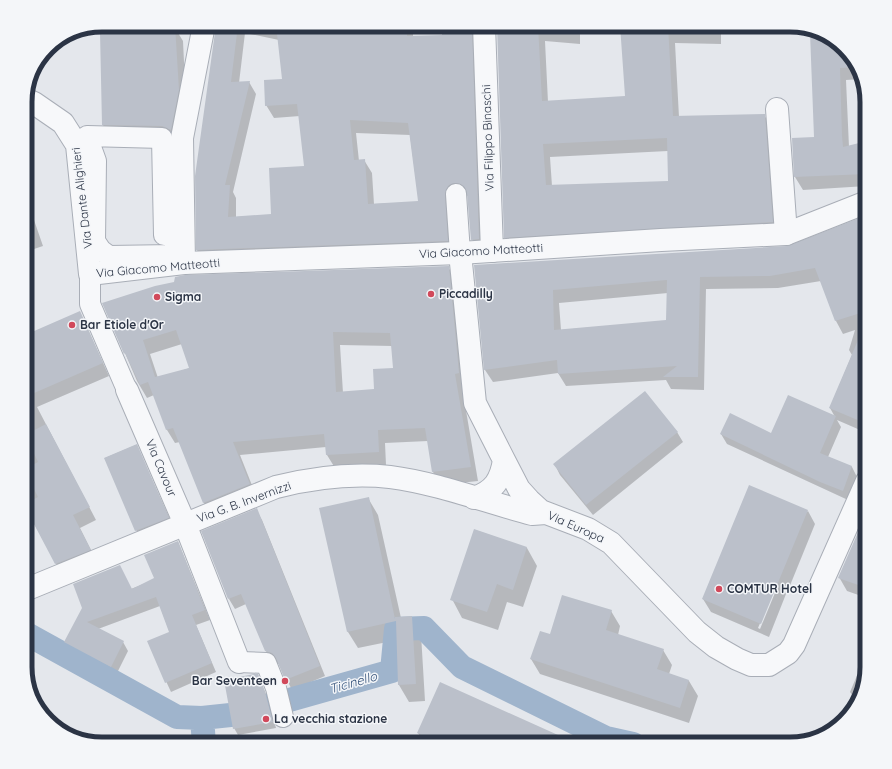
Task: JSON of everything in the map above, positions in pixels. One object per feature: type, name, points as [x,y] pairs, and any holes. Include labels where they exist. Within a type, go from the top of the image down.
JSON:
[{"type":"street","points":[[184,264],[182,138],[203,32]]},
{"type":"street","name":"Via Filippo Binaschi","points":[[484,32],[492,251]]},
{"type":"street","name":"Via Dante Alighieri","points":[[32,102],[63,124],[77,145],[90,274]]},
{"type":"street","points":[[777,110],[786,234]]},
{"type":"street","points":[[87,136],[162,138],[164,235],[175,235],[173,255],[109,256],[101,250],[96,241],[96,161],[87,136]]},
{"type":"street","points":[[456,194],[460,253]]},
{"type":"street","name":"Via Giacomo Matteotti","points":[[90,274],[184,264],[460,253],[661,240],[786,234],[860,205]]},
{"type":"street","name":"Via Europa","points":[[460,253],[475,403],[520,489],[541,511],[588,530],[611,543],[697,632],[716,647],[736,659],[751,665],[769,665],[788,653],[794,645],[860,497]]},
{"type":"street","name":"Via Cavour","points":[[90,274],[90,304],[185,524],[239,662]]},
{"type":"street","points":[[474,498],[491,490],[497,484],[502,475],[504,460]]},
{"type":"street","name":"Via G. B. Invernizzi","points":[[32,587],[276,487],[299,481],[335,477],[390,477],[532,514],[547,513]]},
{"type":"street","points":[[239,662],[266,663],[276,688],[283,718]]},
{"type":"building","points":[[100,32],[175,32],[179,90],[171,130],[162,126],[102,125]]},
{"type":"building","points":[[215,32],[237,32],[231,82],[250,81],[225,185],[230,185],[228,217],[271,214],[269,168],[304,166],[297,104],[265,106],[264,80],[282,79],[277,32],[407,32],[407,36],[442,35],[442,32],[472,32],[479,239],[471,240],[467,193],[461,184],[456,183],[449,185],[445,194],[448,241],[196,250],[195,176]],"holes":[[[350,120],[408,123],[418,201],[368,204],[365,159],[354,160]]]},
{"type":"building","points":[[497,32],[538,32],[542,101],[625,96],[620,32],[668,32],[673,116],[765,114],[773,222],[504,238]],"holes":[[[667,138],[668,181],[546,185],[543,144]]]},
{"type":"building","points":[[810,35],[821,39],[836,49],[851,67],[840,68],[842,136],[843,147],[860,143],[860,174],[794,177],[792,138],[814,137]]},
{"type":"building","points":[[860,218],[860,313],[835,321],[815,268],[770,276],[700,277],[698,377],[663,377],[677,366],[558,374],[557,360],[484,370],[474,265],[787,246]],"holes":[[[667,280],[666,320],[554,330],[553,290]]]},
{"type":"building","points":[[449,266],[459,373],[455,374],[471,467],[432,472],[425,428],[378,430],[379,452],[326,455],[324,434],[233,442],[250,484],[203,503],[173,428],[166,430],[148,382],[140,385],[125,353],[124,354],[102,303],[155,286],[174,282],[175,277],[185,275]],"holes":[[[176,330],[189,368],[155,377],[143,340]],[[333,332],[390,333],[393,368],[373,369],[374,389],[336,392]]]},
{"type":"building","points":[[80,311],[103,363],[32,394],[32,332]]},
{"type":"building","points":[[860,335],[860,421],[829,408]]},
{"type":"building","points":[[645,391],[678,432],[586,505],[553,464]]},
{"type":"building","points":[[788,395],[836,416],[820,453],[852,466],[843,491],[820,482],[720,434],[730,413],[771,433]]},
{"type":"building","points":[[46,424],[90,507],[73,515],[91,550],[55,564],[32,520],[32,500],[38,497],[32,485],[32,465],[38,462],[32,450],[32,431]]},
{"type":"building","points":[[137,444],[169,518],[135,531],[104,458]]},
{"type":"building","points":[[749,485],[808,510],[761,624],[702,599]]},
{"type":"building","points":[[369,497],[395,619],[395,617],[412,616],[416,684],[398,685],[396,621],[347,632],[319,508]]},
{"type":"building","points":[[257,508],[320,666],[285,680],[276,658],[272,653],[265,651],[241,594],[228,599],[201,531]]},
{"type":"building","points":[[860,528],[860,586],[838,578]]},
{"type":"building","points":[[474,529],[527,547],[513,590],[497,584],[487,612],[450,600]]},
{"type":"building","points":[[178,541],[205,610],[192,615],[212,663],[165,683],[147,641],[169,632],[156,597],[87,622],[124,641],[111,667],[64,642],[82,608],[73,584],[120,565],[132,589],[154,578],[144,555]]},
{"type":"building","points":[[562,595],[612,610],[606,630],[664,649],[657,669],[689,680],[680,708],[530,659],[540,631],[550,634]]},
{"type":"building","points":[[258,674],[265,692],[273,722],[233,729],[224,680]]},
{"type":"building","points":[[440,682],[562,737],[426,737],[417,733]]},
{"type":"waterway","name":"Ticinello","points":[[32,637],[177,717],[202,718],[240,714],[392,671],[396,629],[424,628],[462,667],[604,737]]},
{"type":"waterway","points":[[202,718],[203,737]]},
{"type":"place","name":"Piccadilly","points":[[431,294]]},
{"type":"place","name":"Sigma","points":[[157,297]]},
{"type":"place","name":"Bar Etiole d'Or","points":[[72,325]]},
{"type":"place","name":"COMTUR Hotel","points":[[719,589]]},
{"type":"place","name":"Bar Seventeen","points":[[285,681]]},
{"type":"place","name":"La vecchia stazione","points":[[266,719]]}]
